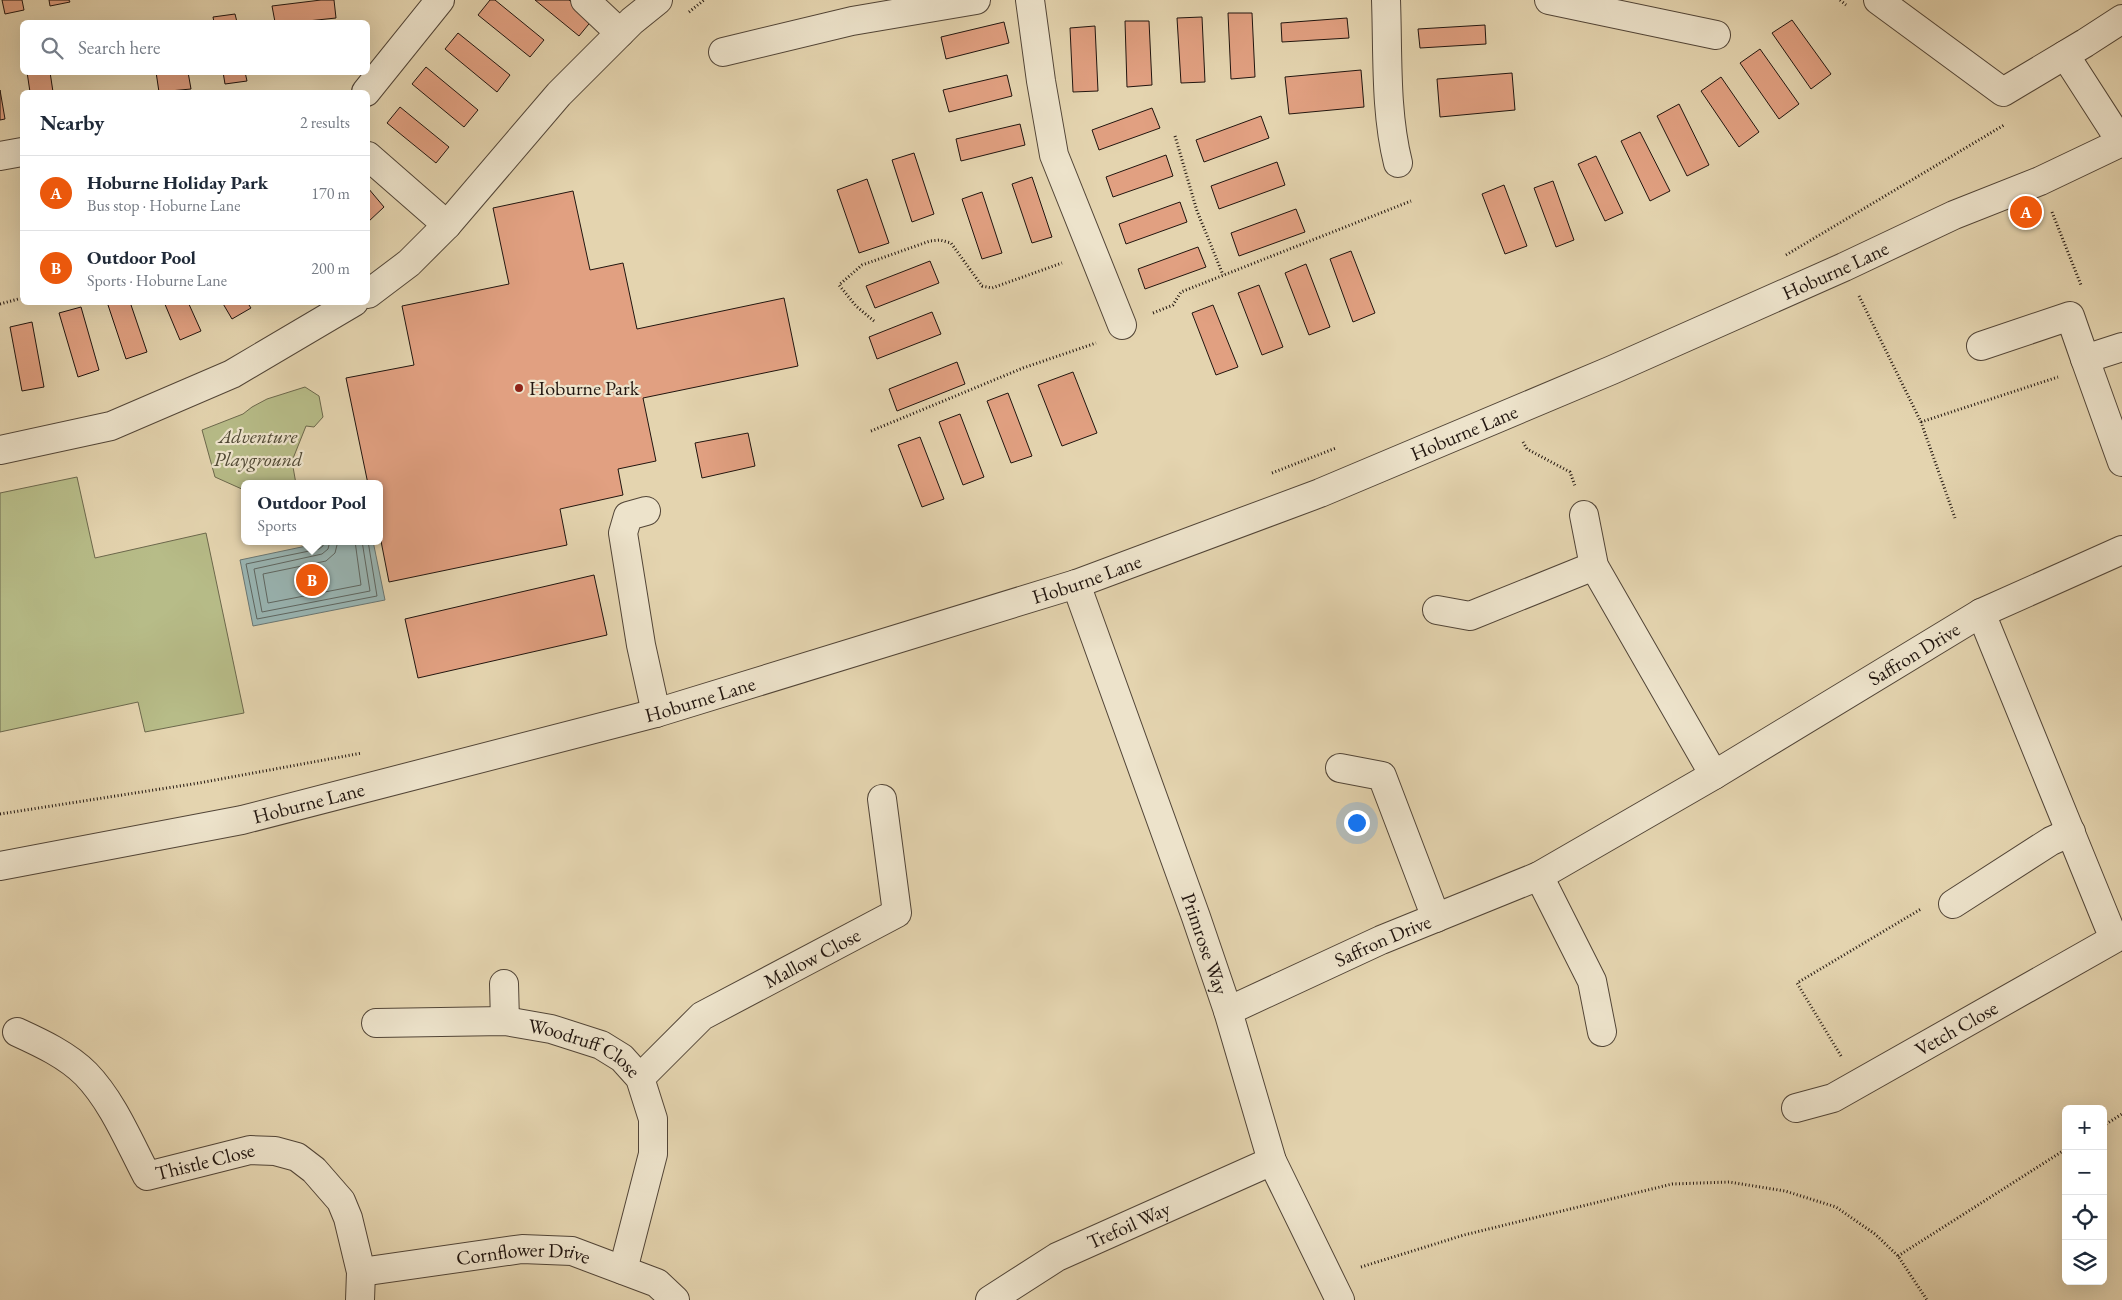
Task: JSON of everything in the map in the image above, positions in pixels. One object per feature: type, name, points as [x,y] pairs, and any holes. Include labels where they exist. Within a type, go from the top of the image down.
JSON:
[{"type":"street","points":[[368,90],[440,0]]},
{"type":"street","points":[[585,0],[620,33]]},
{"type":"street","points":[[370,292],[409,263],[447,225],[559,94],[620,33],[658,0]]},
{"type":"street","points":[[723,52],[852,21],[976,0]]},
{"type":"street","points":[[1030,0],[1054,155],[1093,251],[1112,333]]},
{"type":"street","points":[[1386,0],[1390,95],[1394,147],[1398,163]]},
{"type":"street","points":[[1548,0],[1716,35]]},
{"type":"street","points":[[1878,0],[2003,92],[2122,18]]},
{"type":"street","points":[[2064,55],[2122,142]]},
{"type":"street","name":"Hoburne Lane","points":[[0,866],[242,820],[656,713],[1076,584],[1320,493],[1612,370],[1954,215],[2040,181],[2122,142]]},
{"type":"street","points":[[0,156],[20,152]]},
{"type":"street","points":[[370,158],[447,225]]},
{"type":"street","points":[[0,450],[122,422],[232,374],[349,305]]},
{"type":"street","points":[[1981,346],[2070,316],[2122,462]]},
{"type":"street","points":[[2086,364],[2122,347]]},
{"type":"street","points":[[646,511],[628,516],[622,534],[641,646],[656,713]]},
{"type":"street","points":[[1584,515],[1594,566],[1714,775]]},
{"type":"street","name":"Saffron Drive","points":[[1228,1011],[1380,940],[1539,876],[1714,775],[1981,613],[2122,550]]},
{"type":"street","points":[[1437,610],[1470,616],[1594,566]]},
{"type":"street","name":"Primrose Way","points":[[1076,584],[1193,908],[1228,1011],[1272,1161],[1334,1289]]},
{"type":"street","name":"Vetch Close","points":[[1796,1108],[1833,1098],[2118,948],[1981,613]]},
{"type":"street","points":[[1340,768],[1382,776],[1436,918]]},
{"type":"street","name":"Mallow Close","points":[[640,1078],[702,1016],[897,913],[882,798]]},
{"type":"street","points":[[1953,904],[2051,841],[2071,832]]},
{"type":"street","points":[[1539,876],[1592,980],[1602,1032]]},
{"type":"street","name":"Woodruff Close","points":[[504,984],[505,1020]]},
{"type":"street","name":"Woodruff Close","points":[[376,1023],[505,1020],[551,1029],[602,1045],[622,1058],[640,1078],[653,1119],[653,1154],[623,1270]]},
{"type":"street","name":"Thistle Close","points":[[17,1032],[54,1050],[85,1074],[107,1101],[147,1176],[250,1150],[275,1151],[296,1157],[314,1170],[341,1200],[348,1218],[361,1272],[360,1300]]},
{"type":"street","name":"Trefoil Way","points":[[990,1300],[1057,1258],[1272,1161]]},
{"type":"street","name":"Cornflower Drive","points":[[361,1272],[522,1249],[572,1251],[657,1283],[675,1300]]},
{"type":"path","points":[[1785,255],[2007,124]]},
{"type":"path","points":[[1175,136],[1198,211],[1223,275]]},
{"type":"path","points":[[2040,181],[2082,289]]},
{"type":"path","points":[[871,431],[1112,333],[1173,305],[1181,292],[1411,201]]},
{"type":"path","points":[[874,321],[856,306],[839,285],[862,265],[922,243],[940,240],[951,243],[982,286],[992,288],[1093,251]]},
{"type":"path","points":[[1844,266],[1921,422],[1955,518]]},
{"type":"path","points":[[0,304],[20,299]]},
{"type":"path","points":[[1921,422],[2042,382],[2086,364]]},
{"type":"path","points":[[1508,413],[1527,449],[1570,472],[1584,515]]},
{"type":"path","points":[[1268,475],[1342,446]]},
{"type":"path","points":[[0,814],[198,783],[370,751]]},
{"type":"path","points":[[1858,1084],[1797,983],[1923,908]]},
{"type":"path","points":[[2107,1123],[2122,1114]]},
{"type":"path","points":[[1898,1256],[2062,1153]]},
{"type":"path","points":[[1334,1289],[1464,1235],[1672,1184],[1729,1182],[1785,1191],[1836,1207],[1875,1234],[1898,1256],[1927,1300]]},
{"type":"green space","name":"Adventure Playground","points":[[305,387],[319,396],[323,417],[314,427],[306,426],[292,461],[295,480],[241,480],[241,489],[215,477],[202,430],[243,414],[267,399]]},
{"type":"green space","points":[[77,477],[95,558],[206,533],[244,713],[145,732],[138,702],[0,732],[0,493]]},
{"type":"water","points":[[311,545],[374,545],[385,600],[253,626],[240,560]]},
{"type":"building","points":[[2,0],[22,0],[24,10],[5,14]]},
{"type":"building","points":[[49,0],[69,0],[70,2],[50,6]]},
{"type":"building","points":[[334,0],[336,18],[275,20],[272,6]]},
{"type":"building","points":[[490,0],[495,0],[544,40],[530,57],[478,15]]},
{"type":"building","points":[[535,0],[569,0],[593,19],[579,36]]},
{"type":"building","points":[[1228,13],[1252,13],[1255,77],[1231,79]]},
{"type":"building","points":[[235,14],[236,20],[214,20],[213,17]]},
{"type":"building","points":[[1202,17],[1205,82],[1181,83],[1177,18]]},
{"type":"building","points":[[1347,18],[1349,38],[1282,42],[1281,23]]},
{"type":"building","points":[[1792,20],[1831,74],[1811,89],[1772,33]]},
{"type":"building","points":[[1125,21],[1149,21],[1152,85],[1127,87]]},
{"type":"building","points":[[1004,22],[1009,43],[946,59],[941,37]]},
{"type":"building","points":[[1485,25],[1486,44],[1420,48],[1418,29]]},
{"type":"building","points":[[1095,26],[1098,91],[1073,92],[1070,28]]},
{"type":"building","points":[[458,33],[510,75],[497,92],[445,49]]},
{"type":"building","points":[[1760,49],[1799,104],[1779,119],[1740,63]]},
{"type":"building","points":[[426,67],[478,110],[464,127],[412,84]]},
{"type":"building","points":[[1361,70],[1364,107],[1289,114],[1285,77]]},
{"type":"building","points":[[1512,73],[1515,110],[1440,117],[1437,79]]},
{"type":"building","points":[[27,75],[50,75],[53,90],[30,90]]},
{"type":"building","points":[[156,75],[189,75],[191,89],[159,90]]},
{"type":"building","points":[[224,75],[246,75],[247,81],[225,84]]},
{"type":"building","points":[[1007,75],[1012,96],[949,112],[943,90]]},
{"type":"building","points":[[1721,77],[1759,132],[1739,147],[1701,91]]},
{"type":"building","points":[[0,90],[5,119],[0,120]]},
{"type":"building","points":[[1679,104],[1709,165],[1687,176],[1657,116]]},
{"type":"building","points":[[400,107],[449,147],[436,163],[387,123]]},
{"type":"building","points":[[1152,108],[1160,128],[1099,150],[1092,130]]},
{"type":"building","points":[[1261,116],[1269,138],[1204,162],[1196,140]]},
{"type":"building","points":[[1020,124],[1025,145],[961,161],[956,139]]},
{"type":"building","points":[[1640,132],[1670,191],[1650,201],[1621,141]]},
{"type":"building","points":[[914,153],[934,214],[912,222],[892,160]]},
{"type":"building","points":[[1166,155],[1173,176],[1113,197],[1106,177]]},
{"type":"building","points":[[1596,156],[1623,213],[1605,221],[1578,164]]},
{"type":"building","points":[[1277,162],[1285,185],[1219,209],[1211,186]]},
{"type":"building","points":[[1032,177],[1052,237],[1032,243],[1012,184]]},
{"type":"building","points":[[867,179],[889,243],[859,253],[837,190]]},
{"type":"building","points":[[1553,181],[1574,240],[1556,247],[1534,188]]},
{"type":"building","points":[[1504,185],[1527,246],[1505,254],[1482,194]]},
{"type":"building","points":[[370,190],[384,207],[370,220]]},
{"type":"building","name":"Hoburne Park","points":[[573,191],[590,270],[623,263],[637,329],[784,298],[798,366],[643,398],[656,461],[618,469],[623,495],[560,509],[567,545],[389,582],[382,545],[383,480],[367,480],[346,378],[414,365],[402,306],[509,284],[493,208]]},
{"type":"building","points":[[982,192],[1002,253],[982,259],[962,199]]},
{"type":"building","points":[[1180,202],[1187,222],[1126,244],[1119,224]]},
{"type":"building","points":[[1296,209],[1305,232],[1239,256],[1231,233]]},
{"type":"building","points":[[1198,247],[1206,267],[1145,289],[1138,269]]},
{"type":"building","points":[[1351,251],[1375,313],[1353,322],[1330,259]]},
{"type":"building","points":[[930,261],[939,283],[875,308],[866,286]]},
{"type":"building","points":[[1306,264],[1330,327],[1309,335],[1285,273]]},
{"type":"building","points":[[1259,285],[1283,347],[1262,355],[1238,293]]},
{"type":"building","points":[[108,305],[131,305],[147,352],[126,359]]},
{"type":"building","points":[[165,305],[189,305],[201,331],[180,340]]},
{"type":"building","points":[[224,305],[249,305],[251,308],[232,319]]},
{"type":"building","points":[[1213,305],[1238,367],[1216,375],[1192,313]]},
{"type":"building","points":[[81,307],[99,370],[78,377],[59,313]]},
{"type":"building","points":[[932,312],[941,334],[877,359],[869,337]]},
{"type":"building","points":[[32,322],[44,387],[22,391],[10,327]]},
{"type":"building","points":[[957,362],[965,384],[897,411],[889,389]]},
{"type":"building","points":[[1073,372],[1097,433],[1062,446],[1038,385]]},
{"type":"building","points":[[1008,393],[1032,456],[1011,463],[987,401]]},
{"type":"building","points":[[960,414],[984,477],[963,485],[939,422]]},
{"type":"building","points":[[748,433],[755,466],[702,478],[695,443]]},
{"type":"building","points":[[920,437],[944,499],[922,507],[898,445]]},
{"type":"building","points":[[594,575],[607,635],[418,678],[405,619]]},
{"type":"place","name":"Hoburne Holiday Park","points":[[2026,212]]},
{"type":"place","name":"Hoburne Park","points":[[519,388]]},
{"type":"place","name":"Outdoor Pool","points":[[312,580]]}]
